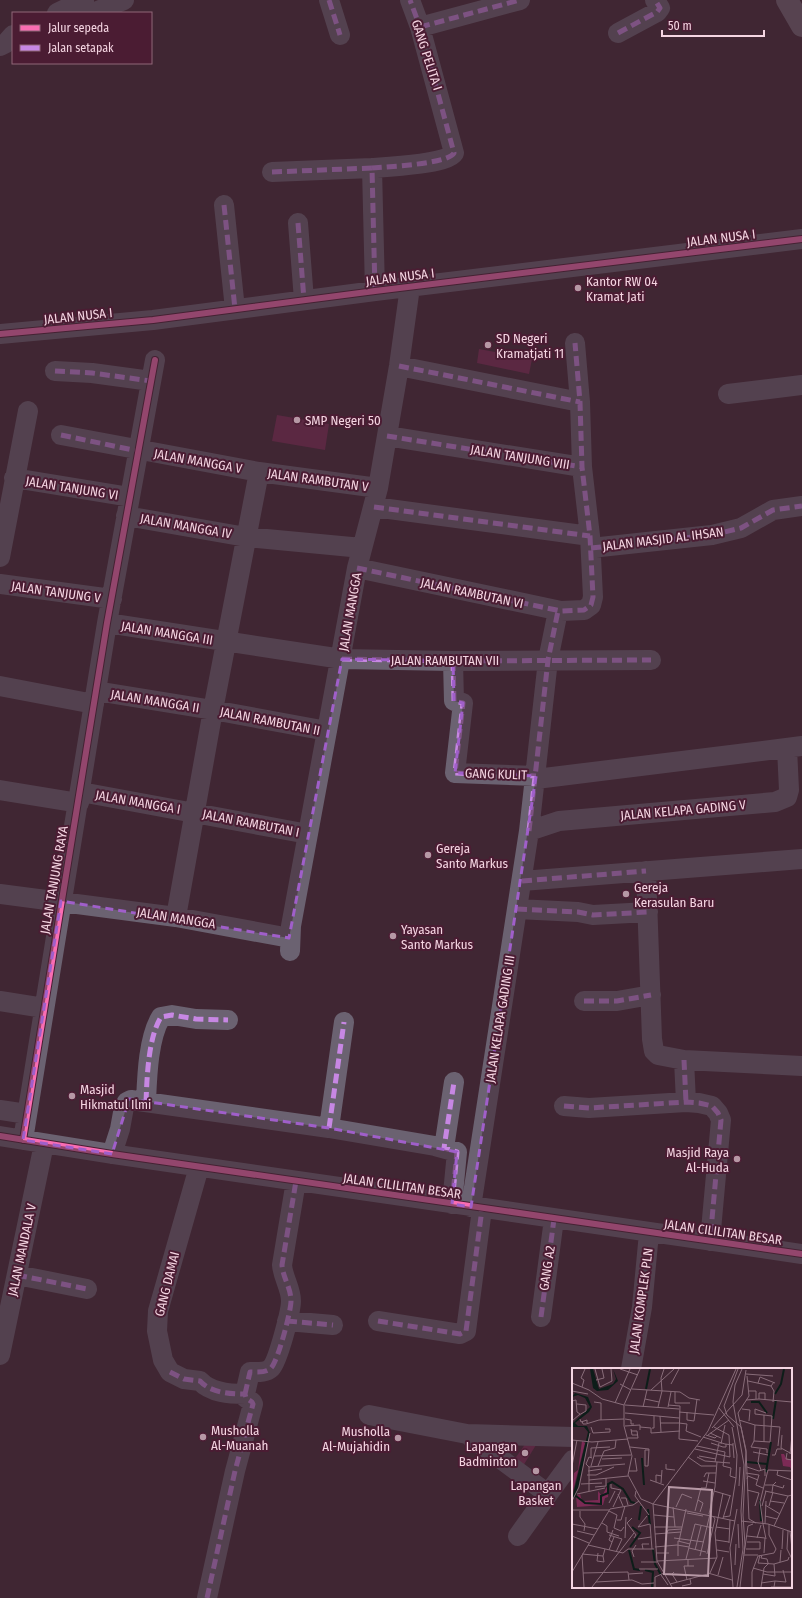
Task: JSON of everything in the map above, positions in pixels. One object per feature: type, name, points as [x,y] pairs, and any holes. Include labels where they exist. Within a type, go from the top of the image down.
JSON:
[{"type":"highway","points":[[787,0],[802,26]]},
{"type":"street","points":[[59,12],[84,0]]},
{"type":"street","points":[[95,12],[124,0]]},
{"type":"street","points":[[329,0],[340,35]]},
{"type":"street","name":"GANG PELITA I","points":[[372,168],[433,161],[452,156],[453,147],[443,109],[420,27],[410,0]]},
{"type":"street","points":[[420,27],[520,0]]},
{"type":"street","points":[[618,33],[656,12],[660,8],[655,0]]},
{"type":"street","points":[[272,172],[372,168],[375,290]]},
{"type":"street","points":[[224,206],[235,309]]},
{"type":"street","points":[[298,223],[304,300]]},
{"type":"street","name":"JALAN NUSA I","points":[[0,334],[153,320],[375,290],[802,239]]},
{"type":"street","name":"JALAN MANGGA","points":[[0,894],[176,917],[290,944],[308,834],[342,659],[357,568],[378,488],[399,366],[410,287]]},
{"type":"street","points":[[576,343],[582,467]]},
{"type":"street","name":"JALAN TANJUNG RAYA","points":[[22,1140],[61,901],[80,797],[107,624],[155,360]]},
{"type":"street","points":[[399,366],[580,402]]},
{"type":"street","points":[[55,371],[92,373],[151,381]]},
{"type":"street","points":[[728,394],[802,385]]},
{"type":"street","points":[[0,558],[14,478],[28,411]]},
{"type":"street","name":"JALAN MANGGA V","points":[[61,435],[138,451],[259,472]]},
{"type":"street","name":"JALAN TANJUNG VIII","points":[[387,436],[582,467],[590,542],[593,597],[591,605],[587,608]]},
{"type":"street","points":[[176,917],[213,710],[259,472]]},
{"type":"street","name":"JALAN RAMBUTAN V","points":[[259,472],[378,488]]},
{"type":"street","name":"JALAN TANJUNG VI","points":[[14,478],[128,506]]},
{"type":"street","name":"JALAN MANGGA IV","points":[[128,506],[246,537],[362,548]]},
{"type":"street","name":"JALAN MASJID AL IHSAN","points":[[374,507],[590,542],[712,535],[741,528],[773,510],[802,506]]},
{"type":"street","name":"JALAN RAMBUTAN VI","points":[[357,568],[558,611],[580,612],[587,608]]},
{"type":"street","name":"JALAN TANJUNG V","points":[[0,584],[112,599]]},
{"type":"street","name":"JALAN KELAPA GADING III","points":[[468,1206],[530,831],[548,660],[558,611]]},
{"type":"street","name":"JALAN MANGGA III","points":[[107,624],[342,659]]},
{"type":"street","name":"JALAN RAMBUTAN VII","points":[[342,659],[453,661],[651,660]]},
{"type":"street","name":"GANG KULIT","points":[[453,661],[454,701],[463,703],[455,773],[536,777]]},
{"type":"street","name":"JALAN MANGGA II","points":[[0,686],[95,698],[213,710]]},
{"type":"street","name":"JALAN RAMBUTAN II","points":[[213,710],[327,732]]},
{"type":"street","name":"JALAN KELAPA GADING V","points":[[530,831],[559,821],[774,802],[787,797],[790,790],[795,747],[536,777]]},
{"type":"street","name":"JALAN MANGGA I","points":[[0,790],[80,797],[195,812]]},
{"type":"street","name":"JALAN RAMBUTAN I","points":[[195,812],[308,834]]},
{"type":"street","points":[[522,882],[802,859]]},
{"type":"street","points":[[646,871],[652,1039],[654,1051],[658,1055],[684,1060],[802,1066]]},
{"type":"street","points":[[517,909],[578,912],[593,915],[648,912]]},
{"type":"street","points":[[584,1001],[617,1001],[651,995]]},
{"type":"street","points":[[0,1001],[44,1008]]},
{"type":"street","points":[[146,1102],[147,1079],[154,1036],[161,1016],[172,1015],[196,1019],[228,1020]]},
{"type":"street","points":[[329,1128],[344,1022]]},
{"type":"street","points":[[684,1060],[686,1102]]},
{"type":"street","points":[[444,1148],[454,1082]]},
{"type":"street","points":[[112,1154],[127,1102],[131,1100],[329,1128],[444,1148],[457,1152],[468,1206],[466,1331],[460,1334],[378,1321]]},
{"type":"street","points":[[564,1106],[608,1108],[686,1102],[712,1106],[718,1113],[721,1120],[710,1241]]},
{"type":"street","points":[[0,1110],[27,1114]]},
{"type":"street","name":"JALAN CILILITAN BESAR","points":[[0,1136],[199,1167],[802,1254]]},
{"type":"street","name":"JALAN MANDALA V","points":[[0,1355],[44,1144]]},
{"type":"street","name":"GANG DAMAI","points":[[199,1167],[158,1311],[158,1339],[163,1360],[170,1372],[175,1376],[200,1381],[205,1387],[215,1391],[245,1394]]},
{"type":"street","points":[[207,1598],[235,1471],[253,1404],[246,1398],[245,1394],[250,1372],[265,1371],[271,1368],[278,1354],[287,1321],[291,1302],[283,1275],[282,1265],[296,1181]]},
{"type":"street","name":"GANG A2","points":[[540,1317],[554,1219]]},
{"type":"street","name":"JALAN KOMPLEK PLN","points":[[631,1368],[642,1307],[649,1233]]},
{"type":"street","points":[[17,1275],[87,1289]]},
{"type":"street","points":[[287,1321],[333,1325]]},
{"type":"street","points":[[369,1415],[467,1434],[572,1437]]},
{"type":"street","points":[[467,1434],[548,1494]]},
{"type":"street","points":[[518,1536],[572,1461]]},
{"type":"highlighted area","points":[[342,659],[453,661],[454,701],[463,703],[455,773],[536,776],[471,1207],[452,1204],[457,1152],[329,1128],[129,1099],[112,1154],[23,1140],[61,901],[289,938]]},
{"type":"shaded area","points":[[479,349],[532,359],[529,374],[477,363]]},
{"type":"shaded area","points":[[277,415],[329,424],[325,450],[272,441]]},
{"type":"shaded area","name":"Lapangan Badminton","points":[[528,1440],[536,1445],[523,1466],[514,1460]]},
{"type":"marked path","points":[[329,0],[340,35]]},
{"type":"marked path","points":[[372,168],[403,166],[441,160],[454,153],[420,27],[410,0]]},
{"type":"marked path","points":[[420,27],[520,0]]},
{"type":"marked path","points":[[618,33],[657,12],[660,8],[655,0]]},
{"type":"marked path","points":[[272,172],[372,168],[375,291]]},
{"type":"marked path","points":[[224,205],[235,309]]},
{"type":"marked path","points":[[298,223],[304,300]]},
{"type":"marked path","points":[[357,568],[561,611],[584,610],[591,605],[593,597],[590,536],[582,467],[580,402],[575,343]]},
{"type":"marked path","points":[[399,366],[580,402]]},
{"type":"marked path","points":[[55,371],[92,373],[151,381]]},
{"type":"marked path","points":[[61,435],[138,451]]},
{"type":"marked path","points":[[387,436],[582,467]]},
{"type":"marked path","points":[[591,548],[712,535],[741,528],[773,510],[802,506]]},
{"type":"marked path","points":[[374,507],[590,536]]},
{"type":"marked path","points":[[529,831],[548,660],[558,611]]},
{"type":"marked path","points":[[342,659],[453,661],[651,660]]},
{"type":"marked path","points":[[453,661],[454,701],[463,703],[455,773],[536,776]]},
{"type":"marked path","points":[[522,881],[646,871]]},
{"type":"marked path","points":[[517,909],[578,912],[593,915],[648,912]]},
{"type":"marked path","points":[[584,1001],[617,1001],[651,995]]},
{"type":"marked path","points":[[146,1102],[151,1047],[153,1036],[161,1017],[172,1015],[196,1019],[228,1020]]},
{"type":"marked path","points":[[329,1128],[344,1022]]},
{"type":"marked path","points":[[684,1060],[686,1102]]},
{"type":"marked path","points":[[452,1204],[457,1152],[444,1148],[454,1082]]},
{"type":"marked path","points":[[564,1106],[589,1108],[686,1102],[712,1106],[718,1113],[721,1120],[710,1241]]},
{"type":"marked path","points":[[245,1394],[250,1372],[267,1371],[274,1364],[287,1325],[291,1296],[282,1265],[296,1181]]},
{"type":"marked path","points":[[378,1321],[460,1334],[466,1331],[482,1209]]},
{"type":"marked path","points":[[541,1317],[554,1219]]},
{"type":"marked path","points":[[17,1275],[87,1289]]},
{"type":"marked path","points":[[287,1321],[333,1325]]},
{"type":"marked path","points":[[170,1372],[184,1379],[200,1381],[204,1385],[215,1390],[227,1393],[245,1394]]},
{"type":"marked path","points":[[207,1598],[235,1471],[253,1404],[246,1398],[245,1394]]},
{"type":"cycle path","points":[[0,334],[153,320],[375,291],[802,239]]},
{"type":"cycle path","points":[[23,1140],[107,623],[155,360]]},
{"type":"cycle path","points":[[0,1136],[112,1154],[802,1254]]},
{"type":"place","name":"Kantor RW 04 Kramat Jati","points":[[578,288]]},
{"type":"place","name":"SD Negeri Kramatjati 11","points":[[488,345]]},
{"type":"place","name":"SMP Negeri 50","points":[[297,420]]},
{"type":"place","name":"Gereja Santo Markus","points":[[428,855]]},
{"type":"place","name":"Gereja Kerasulan Baru","points":[[626,894]]},
{"type":"place","name":"Yayasan Santo Markus","points":[[393,936]]},
{"type":"place","name":"Masjid Hikmatul Ilmi","points":[[72,1096]]},
{"type":"place","name":"Masjid Raya Al-Huda","points":[[737,1159]]},
{"type":"place","name":"Musholla Al-Muanah","points":[[203,1437]]},
{"type":"place","name":"Musholla Al-Mujahidin","points":[[398,1438]]},
{"type":"place","name":"Lapangan Badminton","points":[[525,1453]]},
{"type":"place","name":"Lapangan Basket","points":[[536,1471]]}]
